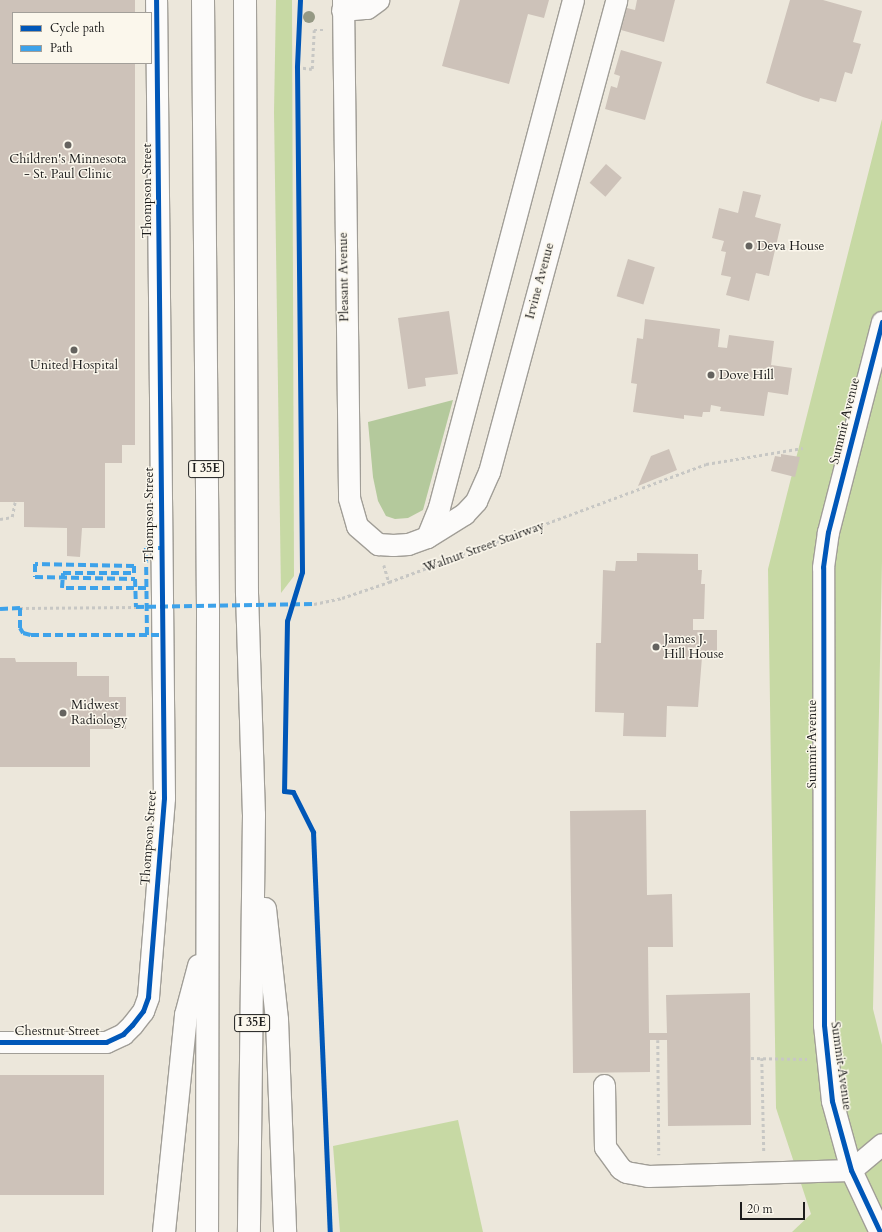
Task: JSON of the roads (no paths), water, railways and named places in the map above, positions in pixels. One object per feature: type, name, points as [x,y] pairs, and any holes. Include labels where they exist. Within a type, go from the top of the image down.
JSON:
[{"type":"highway","name":"I 35E","points":[[203,0],[208,613],[206,937],[208,1232]]},
{"type":"highway","name":"I 35E","points":[[245,0],[247,593],[254,815],[248,1232]]},
{"type":"highway","points":[[254,815],[277,1020],[285,1232]]},
{"type":"highway","points":[[164,1232],[186,1015],[206,937]]},
{"type":"street","name":"Thompson Street","points":[[132,1025],[143,1011],[148,997],[164,798],[156,0]]},
{"type":"street","points":[[342,5],[367,8],[378,0]]},
{"type":"street","points":[[427,537],[439,507],[573,0]]},
{"type":"street","name":"Irvine Avenue","points":[[378,544],[408,544],[427,537],[464,514],[476,501],[489,472],[616,0]]},
{"type":"street","name":"Pleasant Avenue","points":[[342,5],[349,498],[358,526],[378,544]]},
{"type":"street","name":"Summit Avenue","points":[[880,1232],[851,1170],[832,1101],[824,1017],[823,566],[828,532],[875,376],[882,322]]},
{"type":"street","name":"Chestnut Street","points":[[0,1042],[106,1042],[123,1034],[132,1025]]},
{"type":"street","points":[[604,1086],[605,1147],[611,1158],[626,1172],[636,1175],[660,1176],[851,1170],[882,1144]]},
{"type":"place","name":"Children's Minnesota - St. Paul Clinic","points":[[68,145]]},
{"type":"place","name":"Deva House","points":[[749,246]]},
{"type":"place","name":"United Hospital","points":[[74,350]]},
{"type":"place","name":"Dove Hill","points":[[711,375]]},
{"type":"place","name":"James J. Hill House","points":[[656,647]]},
{"type":"place","name":"Midwest Radiology","points":[[63,713]]}]
